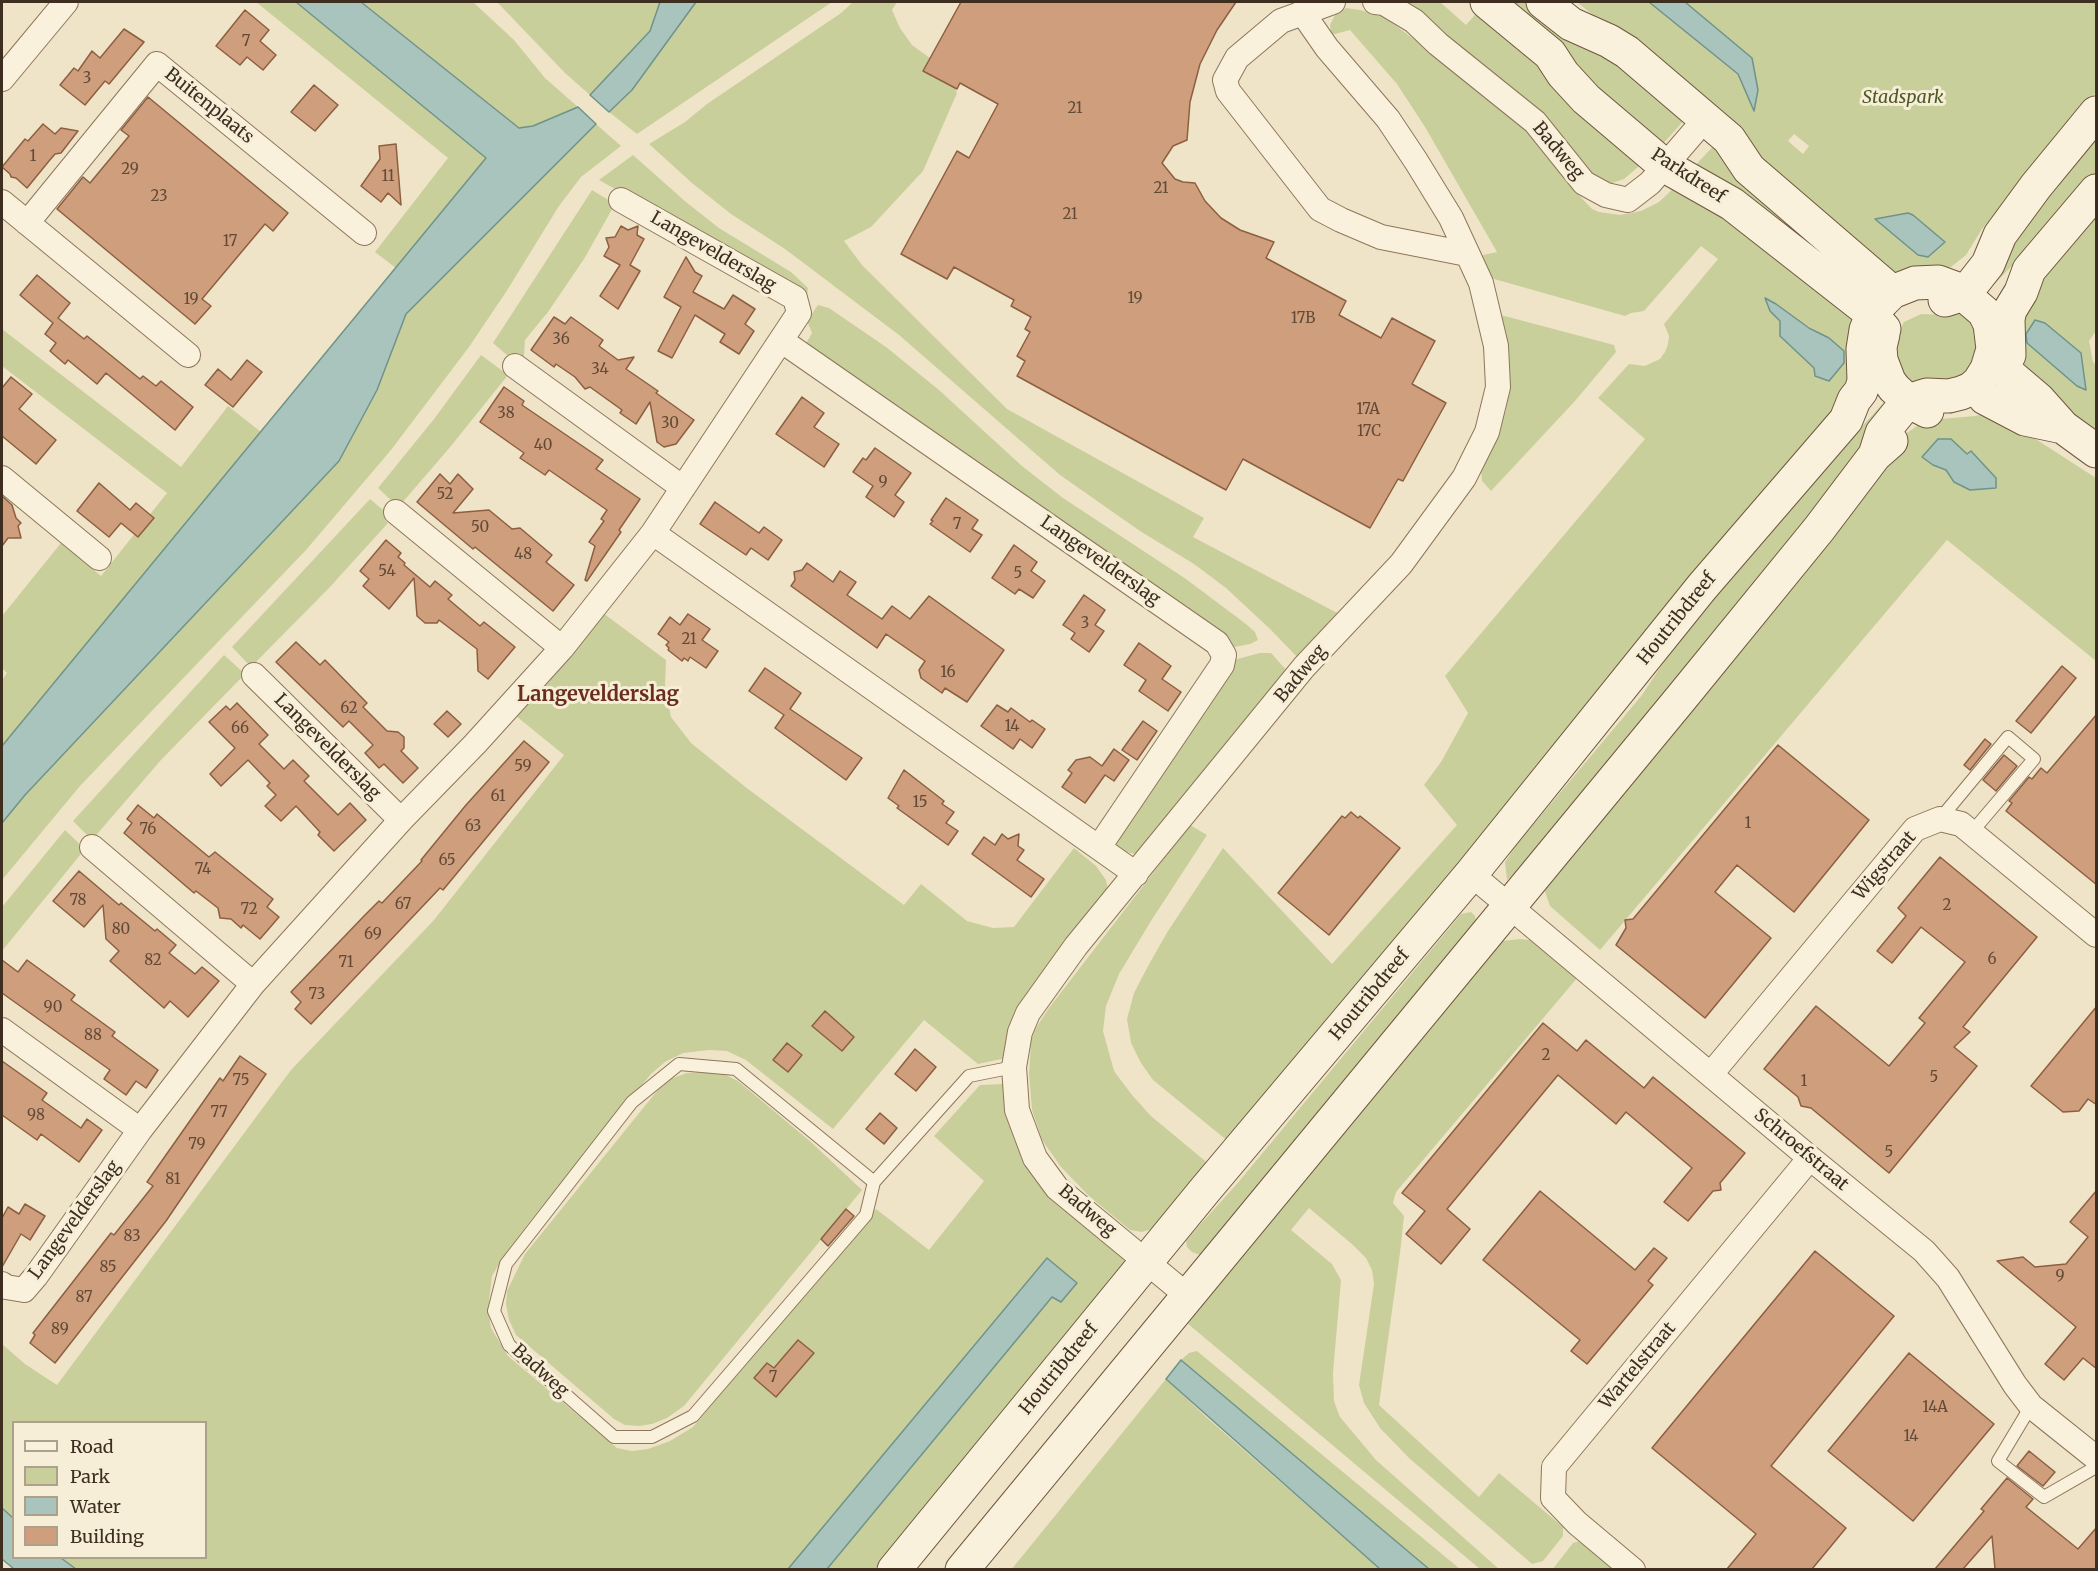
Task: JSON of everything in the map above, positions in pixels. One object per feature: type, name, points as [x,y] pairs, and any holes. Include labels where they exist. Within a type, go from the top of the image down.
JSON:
[{"type":"main road","name":"Parkdreef","points":[[1488,2],[1550,54],[1563,74],[1586,99],[1665,166],[1732,204],[1883,312]]},
{"type":"main road","points":[[1543,2],[1571,24],[1628,52],[1706,118],[1729,139],[1749,169],[1883,312]]},
{"type":"main road","points":[[1896,390],[1918,396],[1949,396],[1971,389],[1987,369],[1998,365],[2009,355],[1976,303],[1988,264],[2000,235],[2036,186],[2097,113]]},
{"type":"main road","points":[[1998,365],[1999,382],[1985,398],[1971,407],[1958,411],[1932,412],[1896,390],[1863,349],[1866,330],[1915,283],[1938,282],[1976,303],[2010,310],[2030,270],[2097,191]]},
{"type":"main road","points":[[1998,365],[2038,399],[2063,427],[2097,451]]},
{"type":"main road","points":[[962,1569],[1189,1297],[1819,529],[1875,454],[1896,390]]},
{"type":"main road","name":"Houtribdreef","points":[[894,1569],[1471,874],[1702,587],[1846,420],[1865,412],[1896,390]]},
{"type":"main road","points":[[1985,398],[2025,419],[2063,427]]},
{"type":"street","points":[[2,79],[66,2]]},
{"type":"street","points":[[1333,2],[1281,21],[1237,57],[1225,80],[1228,92],[1320,209],[1381,237],[1467,254]]},
{"type":"street","name":"Badweg","points":[[1375,2],[1384,3],[1414,21],[1438,44],[1536,122],[1584,183],[1606,195],[1628,200],[1650,183],[1706,118]]},
{"type":"street","name":"Badweg","points":[[1189,1297],[1057,1188],[1035,1158],[1017,1110],[1014,1067],[1020,1032],[1028,1013],[1076,946],[1304,667],[1401,564],[1464,478],[1487,432],[1498,387],[1496,346],[1481,283],[1450,219],[1388,119],[1328,48],[1302,12]]},
{"type":"street","name":"Buitenplaats","points":[[27,223],[158,64],[364,232]]},
{"type":"street","name":"Langevelderslag","points":[[2,1284],[24,1290],[140,1130],[253,984],[400,820],[475,744],[562,648],[653,533],[800,313],[795,298],[621,200]]},
{"type":"street","points":[[2,202],[188,355]]},
{"type":"street","name":"Langevelderslag","points":[[782,341],[1217,643],[1224,655],[1222,665],[1100,848]]},
{"type":"street","points":[[515,366],[683,488]]},
{"type":"street","points":[[2,478],[99,558]]},
{"type":"street","points":[[396,512],[562,648]]},
{"type":"street","points":[[653,533],[1136,874]]},
{"type":"street","name":"Langevelderslag","points":[[254,675],[400,820]]},
{"type":"street","points":[[1940,819],[1961,825],[2097,935]]},
{"type":"street","name":"Wigstraat","points":[[1711,1074],[1915,829],[1940,819]]},
{"type":"street","points":[[92,847],[253,984]]},
{"type":"street","name":"Schroefstraat","points":[[1471,874],[1924,1251],[1948,1278],[2015,1385],[2031,1406],[2097,1458]]},
{"type":"street","points":[[2,1030],[140,1130]]},
{"type":"street","name":"Wartelstraat","points":[[1634,1569],[1577,1523],[1554,1498],[1554,1467],[1810,1158]]},
{"type":"lane","points":[[1940,819],[2008,737],[2034,759],[1971,833]]},
{"type":"lane","name":"Badweg","points":[[874,1182],[735,1069],[679,1064],[632,1102],[506,1264],[494,1311],[509,1345],[614,1437],[652,1437],[693,1416],[866,1215],[874,1182],[969,1076],[1014,1067]]},
{"type":"lane","points":[[2031,1406],[1998,1461],[2044,1497],[2097,1467]]},
{"type":"green space","points":[[256,2],[296,2],[487,158],[396,268],[375,252],[448,158]]},
{"type":"green space","points":[[361,2],[473,2],[514,40],[545,78],[578,107],[533,126],[519,128]]},
{"type":"green space","points":[[497,2],[660,2],[650,31],[590,95],[565,73]]},
{"type":"green space","points":[[696,2],[832,2],[637,134],[609,112],[632,90]]},
{"type":"green space","points":[[853,2],[897,2],[892,10],[900,28],[912,45],[948,71],[957,93],[923,171],[871,227],[844,241],[862,265],[1007,409],[1204,518],[1193,537],[1341,615],[1300,660],[1226,588],[1194,564],[1140,531],[1060,475],[899,335],[785,249],[731,214],[649,144],[685,122],[707,104],[841,13]]},
{"type":"green space","points":[[1398,2],[1440,2],[1466,25],[1481,8],[1645,161],[1624,179],[1612,183],[1598,182],[1586,170],[1561,135],[1529,102]]},
{"type":"green space","points":[[1496,2],[1534,2],[1688,116],[1661,146]]},
{"type":"green space","name":"Stadspark","points":[[1577,2],[2096,2],[2096,92],[1982,229],[1966,255],[1951,267],[1939,271],[1898,275],[1875,267],[1729,127]],"holes":[[[1794,134],[1809,146],[1803,154],[1788,141]]]},
{"type":"green space","points":[[1346,8],[1384,17],[1509,109],[1557,159],[1574,190],[1592,209],[1620,215],[1641,211],[1659,202],[1676,186],[1697,196],[1852,316],[1854,333],[1852,387],[1600,699],[1229,1142],[1153,1080],[1131,1043],[1127,1019],[1134,993],[1148,966],[1168,931],[1223,848],[1332,964],[1457,825],[1424,785],[1441,762],[1468,713],[1445,676],[1645,439],[1598,398],[1629,364],[1645,366],[1660,359],[1665,352],[1669,336],[1664,324],[1718,259],[1701,246],[1644,311],[1625,316],[1487,277],[1479,256],[1497,252],[1425,127],[1397,84],[1350,30],[1331,35],[1330,25],[1335,15]],"holes":[[[1766,299],[1796,320],[1817,331],[1814,368],[1780,336],[1780,321],[1770,311]]]},
{"type":"green space","points":[[596,124],[621,146],[581,177],[559,206],[469,347],[391,450],[306,550],[80,786],[2,880],[2,823],[25,795],[339,461],[377,390],[406,314]]},
{"type":"green space","points":[[2096,134],[2096,173],[2069,206],[1984,295],[2034,210]]},
{"type":"green space","points":[[1719,140],[1874,289],[1691,170]]},
{"type":"green space","points":[[633,155],[719,228],[791,272],[808,288],[807,297],[599,180]]},
{"type":"green space","points":[[592,190],[615,204],[584,259],[548,312],[525,340],[524,356],[517,364],[493,343]]},
{"type":"green space","points":[[2096,213],[2096,331],[2089,341],[2093,362],[2096,365],[2096,432],[2029,381],[2020,352],[2017,331],[2041,278]]},
{"type":"green space","points":[[818,305],[829,308],[886,347],[939,390],[1022,466],[1063,498],[1186,579],[1246,624],[1255,632],[1258,640],[1229,648],[805,345],[812,333],[807,321]]},
{"type":"green space","points":[[1962,312],[1974,329],[1977,349],[1976,356],[1966,372],[1955,380],[1910,382],[1903,375],[1895,352],[1896,337],[1904,322],[1921,314],[1945,315]]},
{"type":"green space","points":[[1501,315],[1614,345],[1616,352],[1575,401],[1491,491],[1482,481],[1481,471],[1493,447],[1506,410],[1509,363]]},
{"type":"green space","points":[[2,329],[181,467],[228,406],[261,432],[2,746],[2,680],[7,673],[2,668],[2,616],[61,543],[101,576],[167,493],[2,366]]},
{"type":"green space","points":[[481,355],[508,375],[451,446],[397,506],[378,488],[434,419]]},
{"type":"green space","points":[[1886,400],[1894,404],[1837,482],[1519,870],[1507,880],[1505,862],[1517,844],[1642,695],[1683,633]]},
{"type":"green space","points":[[1988,413],[2000,416],[2096,478],[2096,661],[1947,540],[1600,950],[1550,906],[1544,889],[1904,435],[1929,420]],"holes":[[[1967,454],[1984,465],[1996,478],[1996,487],[1988,488],[1954,482],[1946,470],[1937,465]]]},
{"type":"green space","points":[[370,499],[389,515],[385,520],[388,523],[329,588],[251,667],[232,647]]},
{"type":"green space","points":[[603,613],[666,660],[665,686],[671,717],[691,743],[748,789],[904,905],[921,884],[967,921],[993,928],[1014,927],[1074,848],[1096,866],[1106,880],[1108,889],[1006,1058],[978,1064],[924,1020],[833,1129],[746,1060],[727,1051],[709,1050],[683,1053],[665,1062],[651,1074],[531,1220],[492,1276],[488,1309],[491,1328],[508,1356],[617,1448],[632,1451],[648,1449],[670,1441],[693,1427],[876,1209],[929,1250],[984,1181],[934,1136],[980,1085],[1005,1084],[1015,1132],[1119,1252],[1124,1261],[1124,1270],[875,1569],[827,1569],[1052,1296],[1061,1302],[1046,1258],[788,1569],[76,1569],[62,1559],[207,1559],[207,1421],[12,1421],[12,1517],[2,1508],[2,1344],[25,1364],[57,1385],[291,1070],[434,920],[564,755],[516,716]]},
{"type":"green space","points":[[1260,653],[1271,653],[1289,673],[1139,855],[1119,850],[1114,842],[1230,661]]},
{"type":"green space","points":[[224,655],[245,674],[161,760],[92,840],[73,821]]},
{"type":"green space","points":[[1190,825],[1207,835],[1119,974],[1106,1006],[1103,1031],[1114,1071],[1132,1095],[1151,1116],[1210,1165],[1152,1229],[1142,1232],[1130,1230],[1089,1196],[1061,1167],[1042,1140],[1032,1110],[1029,1074],[1031,1043],[1034,1031],[1049,1008]]},
{"type":"green space","points":[[65,830],[85,849],[2,951],[2,907]]},
{"type":"green space","points":[[1471,912],[1477,924],[1204,1253],[1200,1255],[1192,1252],[1187,1247],[1186,1241],[1236,1185],[1461,914]]},
{"type":"green space","points":[[1530,940],[1578,977],[1396,1192],[1393,1203],[1404,1216],[1379,1405],[1479,1497],[1499,1473],[1563,1527],[1563,1536],[1543,1561],[1532,1564],[1409,1458],[1380,1428],[1364,1403],[1359,1385],[1374,1284],[1372,1270],[1366,1258],[1353,1245],[1309,1208],[1291,1230],[1332,1264],[1341,1280],[1333,1373],[1334,1401],[1340,1417],[1376,1460],[1499,1569],[1480,1569],[1187,1323],[1502,941]]},
{"type":"green space","points":[[718,1071],[738,1081],[811,1142],[862,1190],[684,1406],[667,1418],[652,1424],[625,1425],[614,1419],[516,1335],[509,1320],[506,1304],[507,1291],[525,1254],[657,1091],[670,1079],[687,1073]]},
{"type":"green space","points":[[1197,1351],[1460,1569],[1429,1569],[1181,1360],[1189,1353]]},
{"type":"green space","points":[[1166,1379],[1205,1416],[1380,1569],[1011,1570]]},
{"type":"green space","points":[[1580,1541],[1614,1569],[1552,1570],[1573,1543]]},
{"type":"water","points":[[296,2],[361,2],[519,128],[533,126],[578,107],[596,124],[406,314],[377,390],[339,461],[25,795],[2,823],[2,746],[486,158]]},
{"type":"water","points":[[660,2],[696,2],[632,90],[609,112],[590,95],[650,31]]},
{"type":"water","points":[[1649,2],[1685,2],[1752,58],[1758,90],[1754,111],[1738,74]]},
{"type":"water","points":[[1908,213],[1945,242],[1928,257],[1918,255],[1875,219]]},
{"type":"water","points":[[1765,298],[1809,328],[1829,338],[1844,351],[1844,363],[1829,381],[1815,376],[1814,368],[1780,336],[1780,321],[1770,311]]},
{"type":"water","points":[[2035,320],[2045,323],[2081,353],[2086,390],[2077,386],[2027,343],[2026,334]]},
{"type":"water","points":[[1938,439],[1951,439],[1967,454],[1971,451],[1996,478],[1996,488],[1970,490],[1954,482],[1946,470],[1922,457]]},
{"type":"water","points":[[1047,1258],[1077,1283],[1061,1302],[1052,1297],[827,1569],[788,1569]]},
{"type":"water","points":[[1181,1360],[1429,1569],[1380,1569],[1166,1379]]},
{"type":"water","points":[[2,1508],[12,1517],[12,1559],[62,1559],[76,1569],[14,1569],[2,1559]]},
{"type":"building","points":[[961,2],[1236,2],[1217,30],[1200,64],[1190,102],[1187,140],[1173,146],[1162,163],[1175,179],[1195,183],[1205,201],[1221,218],[1240,230],[1274,242],[1266,258],[1346,301],[1339,315],[1381,338],[1392,318],[1435,341],[1412,384],[1446,403],[1403,481],[1398,479],[1370,528],[1243,459],[1226,490],[1017,376],[1025,361],[1017,356],[1030,332],[1025,329],[1031,317],[1011,306],[1014,300],[954,267],[947,279],[901,254],[957,151],[969,158],[998,104],[960,83],[957,89],[923,71]]},
{"type":"building","points":[[245,10],[269,30],[260,41],[276,55],[263,70],[247,57],[240,65],[216,46]]},
{"type":"building","points":[[124,29],[144,42],[109,84],[105,81],[85,105],[60,85],[74,68],[78,71],[92,51],[100,58]]},
{"type":"building","points":[[314,85],[338,105],[315,131],[291,112]]},
{"type":"building","points":[[148,97],[288,213],[273,231],[265,224],[202,299],[211,306],[195,324],[57,209],[83,177],[90,183],[129,136],[121,130]]},
{"type":"building","points":[[43,124],[55,134],[61,128],[78,131],[61,153],[55,154],[27,188],[16,178],[11,177],[2,167],[25,139],[28,141]]},
{"type":"building","points":[[396,144],[401,205],[388,193],[381,202],[361,186],[380,159],[379,146]]},
{"type":"building","points":[[621,226],[628,230],[638,226],[637,235],[644,239],[630,265],[640,271],[618,309],[600,296],[620,265],[604,256],[609,247],[606,238],[615,237]]},
{"type":"building","points":[[686,257],[695,272],[702,276],[693,292],[724,309],[733,295],[755,309],[745,324],[754,331],[739,354],[720,342],[725,334],[695,315],[672,358],[658,351],[681,307],[664,297]]},
{"type":"building","points":[[37,275],[70,303],[58,318],[84,339],[87,336],[140,379],[143,376],[156,386],[161,381],[193,407],[175,430],[106,373],[97,384],[68,360],[65,364],[50,351],[56,343],[45,334],[53,323],[20,295]]},
{"type":"building","points":[[554,317],[565,324],[571,317],[603,340],[599,346],[618,360],[634,357],[626,369],[694,420],[676,444],[664,447],[657,442],[650,402],[636,424],[620,413],[622,410],[590,387],[585,389],[575,377],[556,364],[554,367],[531,350]]},
{"type":"building","points":[[247,360],[262,372],[233,407],[205,385],[218,369],[231,380]]},
{"type":"building","points":[[11,377],[32,394],[19,409],[56,440],[36,464],[2,436],[2,388]]},
{"type":"building","points":[[504,387],[524,401],[522,405],[603,460],[596,469],[640,499],[619,530],[621,532],[587,581],[585,580],[595,546],[589,542],[604,521],[601,519],[607,510],[549,470],[545,475],[520,458],[524,453],[480,422]]},
{"type":"building","points":[[802,397],[824,413],[814,427],[839,444],[824,467],[776,434]]},
{"type":"building","points":[[875,448],[911,473],[895,495],[904,502],[894,517],[866,497],[873,486],[853,472],[863,458],[866,460]]},
{"type":"building","points":[[440,474],[450,484],[458,474],[473,489],[453,513],[489,510],[512,529],[520,528],[552,555],[546,562],[574,585],[553,611],[417,502]]},
{"type":"building","points":[[99,483],[130,510],[136,503],[154,518],[138,537],[121,523],[109,537],[77,511]]},
{"type":"building","points":[[2,496],[12,505],[16,518],[21,523],[18,526],[21,538],[8,538],[2,546]]},
{"type":"building","points":[[946,498],[978,520],[972,529],[982,535],[970,552],[930,524]]},
{"type":"building","points":[[715,502],[759,533],[764,527],[782,540],[768,560],[751,548],[746,555],[700,524]]},
{"type":"building","points":[[386,540],[401,553],[398,557],[405,563],[404,565],[430,587],[435,581],[452,595],[448,599],[480,626],[484,622],[515,647],[488,679],[478,671],[477,649],[439,620],[437,623],[425,623],[417,616],[414,578],[389,609],[363,586],[369,579],[360,571]]},
{"type":"building","points":[[1014,545],[1037,562],[1031,571],[1045,581],[1033,598],[1019,589],[1015,594],[992,578]]},
{"type":"building","points":[[807,563],[833,582],[840,571],[856,582],[847,595],[882,619],[892,606],[910,619],[929,596],[1004,650],[967,702],[945,688],[942,693],[921,678],[919,670],[925,661],[886,634],[877,648],[791,586],[795,580],[794,572],[802,570]]},
{"type":"building","points":[[1084,595],[1105,610],[1095,625],[1104,631],[1089,652],[1071,639],[1075,633],[1063,625]]},
{"type":"building","points":[[688,614],[710,629],[702,640],[718,651],[706,668],[690,657],[688,661],[684,658],[682,661],[668,650],[666,645],[669,642],[658,634],[670,617],[680,625]]},
{"type":"building","points":[[296,642],[320,665],[325,660],[367,703],[363,707],[387,731],[398,732],[404,737],[404,748],[401,751],[418,768],[403,783],[384,764],[379,768],[365,753],[373,745],[349,721],[343,727],[276,662]]},
{"type":"building","points":[[1139,643],[1171,666],[1162,679],[1181,692],[1168,711],[1139,691],[1146,680],[1124,665]]},
{"type":"building","points":[[2062,666],[2076,678],[2031,733],[2016,721]]},
{"type":"building","points":[[765,668],[801,693],[790,709],[862,758],[846,780],[775,728],[784,715],[749,691]]},
{"type":"building","points":[[237,703],[268,735],[259,744],[284,769],[293,760],[309,776],[304,781],[338,815],[350,803],[366,820],[334,851],[318,835],[320,832],[296,806],[281,821],[265,806],[276,795],[267,786],[270,783],[248,760],[221,786],[210,774],[235,748],[209,722],[226,706],[230,710]]},
{"type":"building","points":[[997,705],[1008,712],[1011,708],[1030,722],[1032,720],[1045,729],[1032,748],[1020,739],[1013,749],[981,726]]},
{"type":"building","points":[[447,711],[461,724],[448,737],[434,724]]},
{"type":"building","points":[[2097,714],[2097,885],[2006,811],[2012,803],[2009,801],[2029,777],[2032,779],[2041,768],[2047,773]]},
{"type":"building","points":[[1143,721],[1157,731],[1137,760],[1122,750]]},
{"type":"building","points":[[1985,739],[1991,744],[1970,770],[1964,765]]},
{"type":"building","points":[[524,741],[549,762],[443,890],[440,888],[311,1024],[295,1009],[301,1002],[291,992],[379,901],[382,903],[422,861],[466,805]]},
{"type":"building","points":[[1778,745],[1869,820],[1794,912],[1737,865],[1715,892],[1771,938],[1705,1018],[1616,945],[1626,928],[1625,920],[1633,919]]},
{"type":"building","points":[[1114,749],[1129,760],[1114,781],[1105,775],[1085,803],[1062,787],[1072,773],[1068,770],[1076,760],[1090,757],[1102,766]]},
{"type":"building","points":[[2004,755],[2017,766],[1996,791],[1983,780]]},
{"type":"building","points":[[904,770],[944,801],[942,804],[954,812],[946,823],[958,831],[948,845],[897,808],[899,806],[888,798]]},
{"type":"building","points":[[138,805],[154,818],[157,814],[209,857],[215,852],[273,899],[267,907],[279,917],[260,939],[243,925],[241,928],[231,919],[220,918],[218,908],[196,891],[194,893],[124,833],[132,823],[127,819]]},
{"type":"building","points":[[1351,812],[1358,818],[1360,816],[1400,848],[1329,935],[1278,893],[1342,816],[1345,818]]},
{"type":"building","points":[[1002,834],[1008,839],[1019,834],[1018,846],[1024,850],[1017,860],[1044,879],[1031,897],[972,854],[984,837],[995,845]]},
{"type":"building","points":[[1940,857],[2037,937],[1963,1027],[1970,1032],[1954,1047],[1977,1066],[1889,1173],[1811,1108],[1801,1106],[1798,1097],[1764,1069],[1816,1006],[1889,1066],[1925,1023],[1919,1018],[1965,962],[1921,927],[1892,963],[1877,951],[1906,916],[1898,908]]},
{"type":"building","points":[[79,871],[119,905],[121,903],[176,945],[169,953],[195,974],[202,967],[219,981],[188,1017],[170,1001],[164,1008],[110,961],[119,951],[106,939],[103,905],[84,927],[53,901]]},
{"type":"building","points":[[2,960],[18,972],[27,960],[75,995],[71,1000],[115,1032],[112,1036],[158,1070],[146,1088],[136,1081],[126,1095],[104,1079],[110,1070],[2,993]]},
{"type":"building","points":[[2097,1006],[2097,1105],[2088,1099],[2079,1111],[2063,1112],[2031,1086]]},
{"type":"building","points":[[825,1011],[854,1037],[842,1051],[812,1026]]},
{"type":"building","points":[[1543,1023],[1577,1051],[1586,1040],[1644,1088],[1653,1077],[1745,1153],[1720,1183],[1721,1190],[1713,1191],[1688,1221],[1664,1202],[1692,1168],[1626,1112],[1616,1124],[1558,1075],[1447,1209],[1470,1229],[1441,1264],[1406,1234],[1425,1211],[1402,1193]]},
{"type":"building","points":[[787,1043],[802,1055],[788,1072],[773,1060]]},
{"type":"building","points":[[915,1049],[936,1067],[916,1091],[895,1074]]},
{"type":"building","points":[[240,1056],[266,1074],[166,1221],[55,1363],[30,1343],[35,1335],[33,1333],[111,1233],[114,1235],[153,1186],[147,1182],[220,1078],[223,1081]]},
{"type":"building","points":[[2,1061],[47,1093],[42,1100],[81,1128],[87,1119],[102,1130],[79,1162],[41,1134],[37,1140],[2,1115]]},
{"type":"building","points":[[880,1113],[897,1128],[884,1144],[866,1129]]},
{"type":"building","points":[[2097,1190],[2097,1369],[2083,1358],[2064,1380],[2045,1364],[2076,1327],[1997,1261],[2023,1257],[2035,1267],[2066,1264],[2088,1237],[2070,1222]]},
{"type":"building","points":[[1540,1191],[1635,1270],[1654,1248],[1667,1258],[1648,1281],[1653,1285],[1587,1364],[1571,1351],[1580,1340],[1483,1260]]},
{"type":"building","points":[[25,1204],[45,1216],[30,1240],[21,1234],[2,1267],[2,1218],[8,1207],[19,1214]]},
{"type":"building","points":[[846,1209],[854,1216],[828,1246],[821,1239]]},
{"type":"building","points":[[1815,1251],[1894,1316],[1771,1466],[1846,1528],[1812,1569],[1727,1569],[1756,1534],[1652,1448]]},
{"type":"building","points":[[798,1340],[814,1353],[776,1397],[754,1378],[767,1363],[774,1368]]},
{"type":"building","points":[[1909,1353],[1994,1424],[1913,1521],[1828,1451]]},
{"type":"building","points":[[2029,1451],[2055,1472],[2043,1486],[2017,1466]]},
{"type":"building","points":[[2007,1478],[2033,1499],[2026,1507],[2078,1549],[2097,1527],[2097,1569],[1995,1569],[1992,1536],[1963,1569],[1935,1569],[1984,1511],[1981,1509]]},
{"type":"district","name":"Langevelderslag","points":[[598,695]]}]
